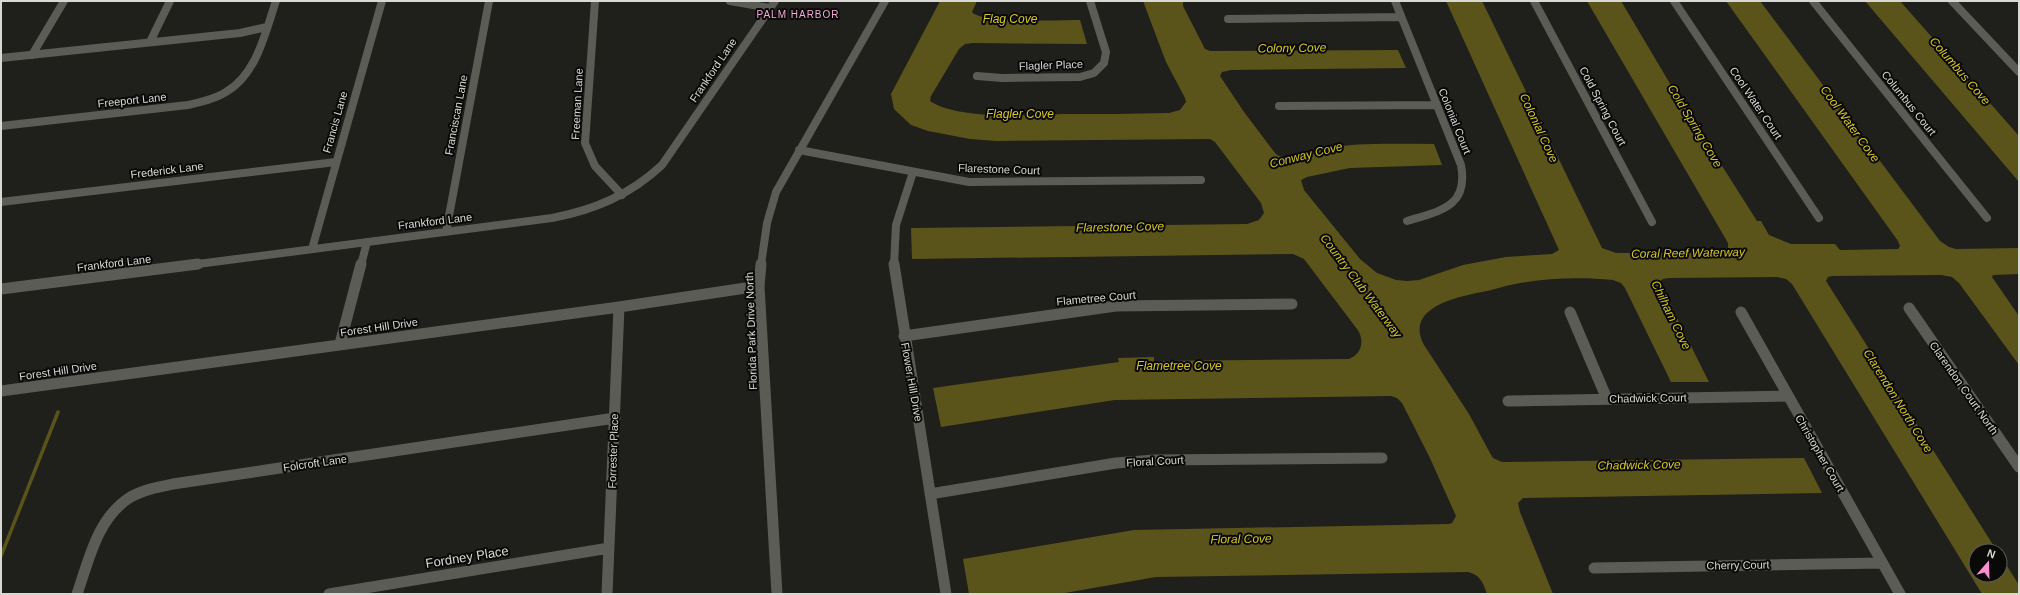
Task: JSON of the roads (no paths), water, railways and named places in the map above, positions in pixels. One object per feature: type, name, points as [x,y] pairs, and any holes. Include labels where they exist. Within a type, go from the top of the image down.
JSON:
[{"type":"street","points":[[32,55],[64,1]]},
{"type":"street","points":[[150,42],[170,1]]},
{"type":"street","name":"Freeport Lane","points":[[1,126],[202,102],[224,94],[236,86],[244,78],[251,66],[276,1]]},
{"type":"street","name":"Francis Lane","points":[[312,249],[382,1]]},
{"type":"street","name":"Franciscan Lane","points":[[446,232],[489,1]]},
{"type":"street","name":"Freeman Lane","points":[[595,1],[585,142],[594,166],[622,195]]},
{"type":"street","points":[[730,1],[772,4]]},
{"type":"street","name":"Florida Park Drive North","points":[[777,594],[759,286],[762,250],[767,223],[776,192],[885,1]]},
{"type":"street","name":"Flagler Place","points":[[978,76],[1002,78],[1073,77],[1094,73],[1104,63],[1106,52],[1090,1]]},
{"type":"street","name":"Colonial Court","points":[[1395,1],[1462,169],[1463,187],[1458,198],[1447,207],[1407,221]]},
{"type":"street","name":"Cold Spring Court","points":[[1534,1],[1652,222]]},
{"type":"street","name":"Cool Water Court","points":[[1674,1],[1819,218]]},
{"type":"street","name":"Columbus Court","points":[[1813,1],[1987,218]]},
{"type":"street","points":[[1952,1],[2019,72]]},
{"type":"street","name":"Frankford Lane","points":[[1,289],[572,215],[601,205],[622,195],[648,178],[667,159],[772,4]]},
{"type":"street","points":[[1228,19],[1401,17]]},
{"type":"street","points":[[1,58],[240,33],[267,27]]},
{"type":"street","points":[[1279,106],[1437,105]]},
{"type":"street","name":"Flarestone Court","points":[[799,150],[913,172],[960,180],[984,182],[1201,180]]},
{"type":"street","name":"Frederick Lane","points":[[1,202],[336,162]]},
{"type":"street","name":"Flower Hill Drive","points":[[913,172],[899,213],[894,245],[894,274],[946,594]]},
{"type":"street","points":[[340,344],[367,242]]},
{"type":"street","name":"Forest Hill Drive","points":[[1,391],[619,307],[759,286]]},
{"type":"street","name":"Flametree Court","points":[[904,336],[1116,306],[1292,304]]},
{"type":"street","name":"Forrester Place","points":[[607,594],[619,307]]},
{"type":"street","name":"Clarendon Court North","points":[[1909,308],[2019,467]]},
{"type":"street","points":[[1570,312],[1607,399]]},
{"type":"street","name":"Christopher Court","points":[[1741,312],[1900,594]]},
{"type":"street","name":"Chadwick Court","points":[[1508,401],[1788,396]]},
{"type":"street","name":"Folcroft Lane","points":[[77,594],[106,520],[120,503],[140,491],[173,484],[615,418]]},
{"type":"street","name":"Floral Court","points":[[930,494],[1101,466],[1139,462],[1382,458]]},
{"type":"street","name":"Fordney Place","points":[[329,594],[609,548]]},
{"type":"street","name":"Cherry Court","points":[[1594,568],[1882,563]]},
{"type":"water","points":[[940,1],[977,1],[972,12],[978,16],[990,18],[1005,20],[1080,20],[1087,44],[973,43],[965,44],[959,49],[931,96],[930,101],[942,107],[975,114],[1143,114],[1169,113],[1180,110],[1186,102],[1185,98],[1166,62],[1143,1],[1183,1],[1183,6],[1205,49],[1210,51],[1398,50],[1406,68],[1231,70],[1222,72],[1220,76],[1244,112],[1275,153],[1279,156],[1289,157],[1330,147],[1374,144],[1434,144],[1442,165],[1350,168],[1307,177],[1301,180],[1304,190],[1360,259],[1377,273],[1396,280],[1419,280],[1463,265],[1506,257],[1552,254],[1559,250],[1446,1],[1482,1],[1602,248],[1616,253],[1724,252],[1728,250],[1728,243],[1587,1],[1621,1],[1672,87],[1757,221],[1761,221],[1769,235],[1791,244],[1835,244],[1840,250],[1898,249],[1900,246],[1898,241],[1726,1],[1760,1],[1940,241],[1949,247],[1956,249],[2019,248],[2019,274],[1993,275],[1992,277],[2019,316],[2019,365],[1959,283],[1952,277],[1941,275],[1832,276],[1828,277],[1826,281],[1992,543],[1968,543],[1968,571],[1792,284],[1786,279],[1777,277],[1668,278],[1659,282],[1709,382],[1671,382],[1625,288],[1621,283],[1613,280],[1576,278],[1551,279],[1511,285],[1459,297],[1436,306],[1427,313],[1421,322],[1420,332],[1424,345],[1469,414],[1493,458],[1502,462],[1804,458],[1822,493],[1523,498],[1518,503],[1520,512],[1553,594],[1487,594],[1478,577],[1468,572],[1156,577],[1059,594],[969,594],[963,559],[1134,530],[1449,524],[1452,523],[1456,516],[1429,456],[1402,403],[1397,398],[1391,396],[1115,400],[941,427],[933,388],[1119,362],[1118,358],[1154,357],[1154,361],[1349,359],[1357,354],[1361,346],[1361,338],[1357,329],[1304,259],[1293,254],[912,259],[911,228],[1247,224],[1259,220],[1264,213],[1261,203],[1215,142],[1210,139],[996,141],[970,139],[928,131],[911,125],[894,109],[891,94]]},
{"type":"water","name":"Columbus Cove","points":[[1865,1],[1900,1],[2019,136],[2019,182]]},
{"type":"water","points":[[2008,568],[2019,585],[2019,594],[1982,594],[1975,583],[2008,583]]},
{"type":"waterway","points":[[1,556],[58,412]]},
{"type":"district","name":"PALM HARBOR","points":[[798,14]]},
{"type":"water label","name":"Flag Cove","points":[[1010,19]]},
{"type":"water label","name":"Colony Cove","points":[[1292,48]]},
{"type":"water label","name":"Flagler Cove","points":[[1020,114]]},
{"type":"water label","name":"Cool Water Cove","points":[[1850,124]]},
{"type":"water label","name":"Cold Spring Cove","points":[[1695,126]]},
{"type":"water label","name":"Colonial Cove","points":[[1539,128]]},
{"type":"water label","name":"Conway Cove","points":[[1306,155]]},
{"type":"water label","name":"Flarestone Cove","points":[[1120,227]]},
{"type":"water label","name":"Coral Reef Waterway","points":[[1688,253]]},
{"type":"water label","name":"Country Club Waterway","points":[[1361,286]]},
{"type":"water label","name":"Chilham Cove","points":[[1671,315]]},
{"type":"water label","name":"Flametree Cove","points":[[1179,366]]},
{"type":"water label","name":"Clarendon North Cove","points":[[1898,401]]},
{"type":"water label","name":"Chadwick Cove","points":[[1639,465]]},
{"type":"water label","name":"Floral Cove","points":[[1241,539]]}]
